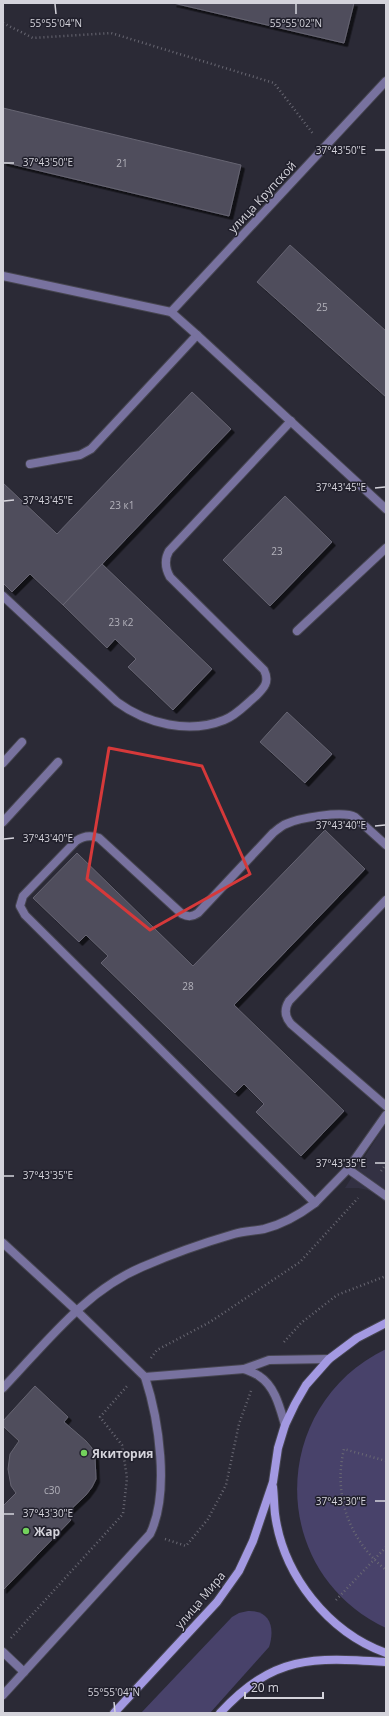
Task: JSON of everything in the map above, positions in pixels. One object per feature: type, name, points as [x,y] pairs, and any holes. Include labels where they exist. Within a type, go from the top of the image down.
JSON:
[{"type":"main road","name":"улица Мира","points":[[114,1713],[217,1602],[239,1572],[253,1541],[273,1482],[278,1448],[285,1425],[306,1385],[329,1359],[357,1338],[386,1323]]},
{"type":"main road","name":"улица Мира","points":[[273,1482],[275,1514],[284,1548],[298,1580],[319,1608],[345,1631],[374,1649],[386,1653]]},
{"type":"main road","points":[[220,1713],[256,1681],[282,1667],[308,1660],[336,1658],[386,1662]]},
{"type":"street","name":"улица Крупской","points":[[171,312],[386,82]]},
{"type":"street","points":[[3,276],[171,312],[386,509]]},
{"type":"street","points":[[30,464],[80,455],[91,449],[197,335]]},
{"type":"street","points":[[3,596],[117,702],[129,711],[146,719],[166,724],[188,726],[206,725],[224,720],[234,715],[266,685],[266,674],[264,670],[170,577],[166,568],[166,556],[291,421]]},
{"type":"street","points":[[297,631],[386,548]]},
{"type":"street","points":[[3,763],[22,742]]},
{"type":"street","points":[[3,822],[58,762]]},
{"type":"street","points":[[315,1203],[25,915],[20,906],[23,896],[76,841],[80,838],[88,836],[99,838],[187,917],[198,913],[273,833],[286,824],[336,814],[351,814],[386,845]]},
{"type":"street","points":[[386,900],[289,1001],[286,1010],[288,1020],[291,1024],[386,1106]]},
{"type":"street","points":[[3,1388],[77,1311],[107,1287],[141,1268],[168,1257],[235,1234],[265,1228],[287,1221],[315,1203],[348,1169],[386,1115]]},
{"type":"street","points":[[348,1169],[386,1196]]},
{"type":"street","points":[[3,1244],[77,1311],[142,1374],[154,1411],[158,1434],[160,1462],[159,1510],[150,1534],[3,1695]]},
{"type":"street","points":[[142,1374],[244,1369],[269,1360],[329,1359]]},
{"type":"street","points":[[244,1369],[259,1376],[270,1387],[279,1405],[285,1425]]},
{"type":"street","points":[[3,1652],[24,1672]]},
{"type":"path","points":[[3,23],[33,38],[111,33],[274,83],[324,148]]},
{"type":"path","points":[[8,1641],[122,1514],[127,1478],[122,1445],[100,1417],[142,1374],[157,1350],[210,1322],[300,1262],[371,1185],[386,1164]]},
{"type":"path","points":[[269,1360],[301,1323],[337,1295],[386,1276]]},
{"type":"path","points":[[150,1534],[186,1546],[208,1519],[226,1485],[239,1424],[250,1394],[259,1376]]},
{"type":"path","points":[[386,1461],[344,1449],[340,1466],[341,1492],[347,1518],[357,1539],[374,1560],[386,1570]]},
{"type":"path","points":[[324,1612],[386,1547]]},
{"type":"highlighted area","points":[[109,748],[202,766],[250,874],[150,930],[87,879]]},
{"type":"shaded area","points":[[386,1123],[386,1203],[368,1190],[345,1188]]},
{"type":"shaded area","points":[[386,1349],[386,1628],[347,1602],[319,1569],[303,1530],[297,1489],[303,1448],[319,1409],[347,1375]]},
{"type":"shaded area","points":[[248,1611],[262,1614],[269,1622],[271,1627],[271,1640],[269,1647],[210,1713],[141,1713],[232,1617],[239,1613]]},
{"type":"building","points":[[173,3],[354,3],[344,43]]},
{"type":"building","points":[[3,108],[241,165],[229,216],[3,162]]},
{"type":"building","points":[[290,245],[386,331],[386,397],[257,282]]},
{"type":"building","points":[[192,392],[231,429],[63,605],[30,574],[12,592],[3,583],[3,483],[57,534]]},
{"type":"building","points":[[285,496],[332,542],[270,606],[223,560]]},
{"type":"building","points":[[102,564],[212,669],[173,710],[128,667],[136,659],[115,639],[107,648],[63,605]]},
{"type":"building","points":[[287,712],[332,754],[305,783],[260,742]]},
{"type":"building","points":[[325,830],[365,869],[234,1005],[344,1111],[301,1156],[256,1112],[264,1104],[244,1084],[235,1093],[101,963],[108,956],[86,935],[79,942],[33,898],[77,853],[193,966]]},
{"type":"building","points":[[35,1386],[68,1417],[64,1422],[92,1448],[95,1457],[96,1479],[86,1495],[66,1514],[71,1520],[3,1590],[3,1506],[16,1493],[11,1486],[8,1469],[10,1454],[19,1441],[3,1426],[3,1421]]},
{"type":"place","name":"Якитория","points":[[84,1453]]},
{"type":"place","name":"Жар","points":[[26,1531]]}]
